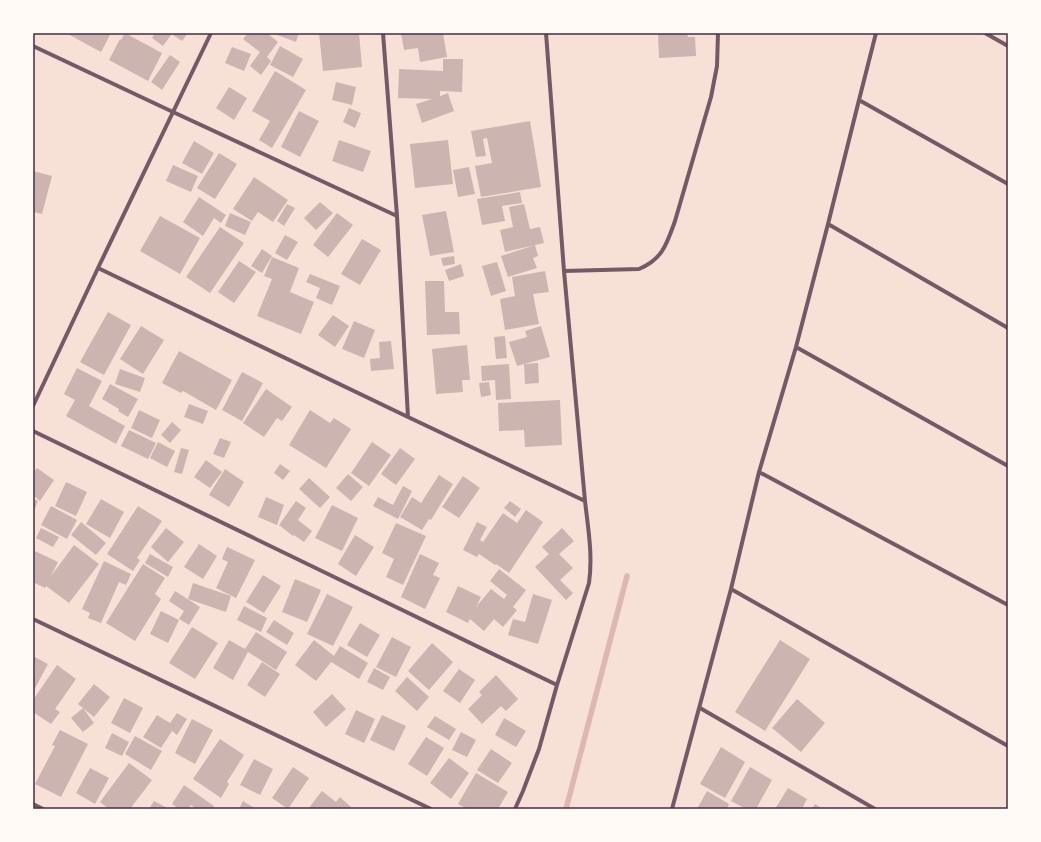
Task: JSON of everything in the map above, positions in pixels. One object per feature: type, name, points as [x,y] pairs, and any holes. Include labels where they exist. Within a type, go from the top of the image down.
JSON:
[{"type":"street","points":[[33,406],[212,33]]},
{"type":"street","points":[[383,33],[397,216],[408,417]]},
{"type":"street","points":[[515,809],[539,749],[557,685],[589,583],[591,570],[590,545],[564,271],[546,33]]},
{"type":"street","points":[[564,271],[639,269],[655,260],[662,251],[675,221],[711,97],[717,66],[718,33]]},
{"type":"street","points":[[672,809],[700,708],[760,472],[796,346],[876,33]]},
{"type":"street","points":[[985,33],[1008,46]]},
{"type":"street","points":[[33,46],[397,216]]},
{"type":"street","points":[[859,100],[1008,184]]},
{"type":"street","points":[[828,224],[1008,328]]},
{"type":"street","points":[[98,268],[585,501]]},
{"type":"street","points":[[796,346],[1008,466]]},
{"type":"street","points":[[33,431],[557,685]]},
{"type":"street","points":[[760,472],[1008,605]]},
{"type":"street","points":[[731,589],[1008,746]]},
{"type":"street","points":[[33,619],[431,809]]},
{"type":"street","points":[[700,708],[875,809]]},
{"type":"street","points":[[33,804],[43,809]]},
{"type":"building","points":[[66,33],[111,33],[101,52]]},
{"type":"building","points":[[125,33],[162,53],[148,81],[109,60],[120,39],[121,40]]},
{"type":"building","points":[[155,33],[168,33],[171,35],[163,46],[152,38]]},
{"type":"building","points":[[170,33],[188,33],[182,41]]},
{"type":"building","points":[[248,33],[267,33],[278,42],[267,57],[271,61],[261,75],[250,66],[260,52],[243,39]]},
{"type":"building","points":[[272,33],[299,33],[296,42]]},
{"type":"building","points":[[319,33],[359,33],[362,67],[323,71]]},
{"type":"building","points":[[401,33],[443,33],[447,57],[420,62],[418,48],[404,50]]},
{"type":"building","points":[[658,33],[687,33],[688,37],[695,37],[696,56],[659,58]]},
{"type":"building","points":[[280,46],[303,59],[293,77],[270,65]]},
{"type":"building","points":[[232,47],[251,54],[244,71],[225,63]]},
{"type":"building","points":[[170,55],[180,62],[162,90],[151,82]]},
{"type":"building","points":[[443,59],[463,59],[462,92],[440,91],[440,96],[448,93],[454,111],[422,123],[416,104],[432,99],[398,98],[399,69],[443,71]]},
{"type":"building","points":[[275,71],[306,90],[272,148],[259,140],[270,121],[252,111]]},
{"type":"building","points":[[336,82],[356,87],[352,105],[332,100]]},
{"type":"building","points":[[229,87],[247,98],[234,120],[216,108]]},
{"type":"building","points":[[349,108],[361,113],[355,128],[343,122]]},
{"type":"building","points":[[299,111],[319,121],[300,157],[281,147]]},
{"type":"building","points":[[530,121],[541,187],[481,197],[475,166],[492,163],[487,138],[483,139],[486,156],[476,157],[471,131]]},
{"type":"building","points":[[339,140],[371,151],[363,172],[332,161]]},
{"type":"building","points":[[448,140],[453,184],[415,188],[410,144]]},
{"type":"building","points":[[194,141],[214,153],[202,174],[182,163]]},
{"type":"building","points":[[219,153],[237,164],[215,199],[197,188]]},
{"type":"building","points":[[173,165],[198,176],[191,192],[166,181]]},
{"type":"building","points":[[469,167],[475,194],[458,197],[453,170]]},
{"type":"building","points":[[33,171],[52,176],[42,214],[33,212]]},
{"type":"building","points":[[254,177],[288,200],[273,222],[258,212],[252,221],[233,209]]},
{"type":"building","points":[[520,192],[522,203],[502,206],[505,221],[482,225],[477,199]]},
{"type":"building","points":[[199,197],[226,215],[221,223],[214,218],[203,236],[183,222]]},
{"type":"building","points":[[320,202],[333,213],[316,230],[304,218]]},
{"type":"building","points":[[287,204],[295,208],[284,226],[277,221]]},
{"type":"building","points":[[524,204],[530,229],[540,227],[544,243],[505,252],[500,230],[513,227],[509,207]]},
{"type":"building","points":[[446,211],[454,252],[430,256],[422,215]]},
{"type":"building","points":[[230,213],[251,222],[245,235],[225,226]]},
{"type":"building","points":[[337,213],[353,225],[328,257],[313,245]]},
{"type":"building","points":[[160,216],[200,238],[180,274],[140,251]]},
{"type":"building","points":[[220,227],[244,243],[210,293],[186,277]]},
{"type":"building","points":[[285,235],[298,242],[287,260],[275,253]]},
{"type":"building","points":[[362,239],[381,250],[360,285],[341,274]]},
{"type":"building","points":[[535,245],[538,256],[533,258],[537,268],[508,277],[501,256]]},
{"type":"building","points":[[262,249],[272,256],[262,273],[251,266]]},
{"type":"building","points":[[454,256],[455,264],[443,266],[441,258]]},
{"type":"building","points":[[272,257],[299,268],[290,292],[314,302],[301,334],[257,316],[272,279],[264,276]]},
{"type":"building","points":[[239,261],[256,272],[234,303],[218,292]]},
{"type":"building","points":[[497,262],[506,291],[491,296],[482,266]]},
{"type":"building","points":[[461,264],[464,276],[449,281],[445,270]]},
{"type":"building","points":[[545,271],[549,292],[533,294],[539,324],[505,330],[500,299],[515,296],[512,277]]},
{"type":"building","points":[[310,274],[340,286],[332,305],[316,298],[320,288],[306,282]]},
{"type":"building","points":[[425,281],[444,281],[445,312],[459,312],[460,334],[427,335]]},
{"type":"building","points":[[108,312],[131,325],[104,375],[80,362]]},
{"type":"building","points":[[333,315],[349,326],[335,347],[318,335]]},
{"type":"building","points":[[354,321],[375,330],[364,358],[342,349]]},
{"type":"building","points":[[141,326],[164,340],[143,374],[120,359]]},
{"type":"building","points":[[541,326],[550,357],[517,366],[509,342],[527,337],[525,331]]},
{"type":"building","points":[[505,336],[507,358],[496,359],[494,337]]},
{"type":"building","points":[[391,341],[394,369],[371,371],[370,359],[380,358],[379,342]]},
{"type":"building","points":[[467,345],[470,380],[462,380],[463,392],[436,394],[432,349]]},
{"type":"building","points":[[179,351],[232,380],[216,410],[183,391],[181,393],[162,383]]},
{"type":"building","points":[[538,363],[539,383],[525,384],[524,364]]},
{"type":"building","points":[[509,364],[511,399],[496,400],[495,380],[482,381],[481,366]]},
{"type":"building","points":[[77,368],[102,381],[89,406],[125,426],[116,444],[66,416],[75,400],[64,394]]},
{"type":"building","points":[[120,369],[145,378],[140,392],[115,384]]},
{"type":"building","points":[[242,372],[263,383],[242,421],[222,410]]},
{"type":"building","points":[[489,382],[491,395],[481,397],[479,383]]},
{"type":"building","points":[[110,384],[138,399],[128,417],[118,411],[119,409],[102,399]]},
{"type":"building","points":[[266,389],[292,407],[282,421],[277,418],[264,437],[243,423]]},
{"type":"building","points":[[560,400],[562,445],[525,447],[524,430],[499,431],[498,403]]},
{"type":"building","points":[[189,404],[208,411],[203,424],[184,417]]},
{"type":"building","points":[[139,410],[160,420],[152,438],[131,428]]},
{"type":"building","points":[[310,410],[330,423],[334,418],[351,429],[326,468],[289,445]]},
{"type":"building","points":[[172,422],[181,430],[170,443],[161,435]]},
{"type":"building","points":[[129,430],[156,443],[148,459],[121,446]]},
{"type":"building","points":[[220,438],[231,442],[224,458],[213,454]]},
{"type":"building","points":[[158,442],[175,451],[167,467],[150,458]]},
{"type":"building","points":[[372,442],[391,455],[369,486],[351,473]]},
{"type":"building","points":[[181,448],[189,450],[182,474],[174,472]]},
{"type":"building","points":[[400,448],[415,459],[396,485],[381,474]]},
{"type":"building","points":[[206,460],[222,472],[210,488],[194,477]]},
{"type":"building","points":[[280,464],[290,471],[283,480],[274,473]]},
{"type":"building","points":[[37,468],[54,480],[40,501],[33,495],[33,473]]},
{"type":"building","points":[[225,469],[244,482],[229,507],[209,495]]},
{"type":"building","points":[[348,474],[363,487],[351,501],[336,488]]},
{"type":"building","points":[[439,475],[453,484],[431,520],[429,519],[422,530],[400,517],[412,497],[421,503]]},
{"type":"building","points":[[463,476],[480,488],[459,518],[442,507]]},
{"type":"building","points":[[309,478],[330,497],[320,508],[299,489]]},
{"type":"building","points":[[66,482],[87,492],[76,516],[55,506]]},
{"type":"building","points":[[403,486],[412,491],[398,519],[373,506],[378,497],[393,505]]},
{"type":"building","points":[[266,497],[284,505],[277,525],[258,517]]},
{"type":"building","points":[[33,499],[38,501],[33,513]]},
{"type":"building","points":[[101,499],[124,512],[110,538],[86,524]]},
{"type":"building","points":[[296,501],[306,508],[298,520],[312,531],[304,542],[294,535],[293,536],[279,525]]},
{"type":"building","points":[[510,501],[521,509],[515,517],[504,508]]},
{"type":"building","points":[[332,505],[358,518],[342,551],[315,538]]},
{"type":"building","points":[[51,506],[77,520],[67,539],[41,525]]},
{"type":"building","points":[[138,506],[162,521],[137,558],[140,560],[133,571],[107,554]]},
{"type":"building","points":[[526,510],[543,522],[509,573],[479,554],[477,557],[463,550],[477,522],[487,527],[480,540],[483,542],[503,513],[517,523]]},
{"type":"building","points":[[81,522],[106,543],[96,555],[71,535]]},
{"type":"building","points":[[396,523],[426,536],[403,585],[386,577],[394,559],[382,553]]},
{"type":"building","points":[[41,528],[59,537],[53,547],[36,538]]},
{"type":"building","points":[[166,528],[184,542],[168,562],[151,547]]},
{"type":"building","points":[[562,528],[574,541],[559,554],[573,568],[560,580],[573,593],[566,600],[535,567],[549,554],[542,547]]},
{"type":"building","points":[[355,535],[374,547],[356,576],[338,564]]},
{"type":"building","points":[[199,544],[217,556],[203,579],[184,567]]},
{"type":"building","points":[[74,545],[99,564],[69,603],[46,586],[45,588],[33,582],[33,554],[35,551],[58,562],[51,576]]},
{"type":"building","points":[[227,547],[255,560],[236,598],[216,588],[228,562],[222,559]]},
{"type":"building","points":[[150,554],[173,567],[168,577],[145,563]]},
{"type":"building","points":[[420,554],[439,563],[433,575],[440,578],[425,609],[401,597]]},
{"type":"building","points":[[104,561],[131,574],[126,585],[119,582],[101,623],[88,618],[90,613],[82,609]]},
{"type":"building","points":[[143,564],[165,578],[155,594],[161,599],[135,641],[106,623]]},
{"type":"building","points":[[499,569],[526,590],[513,607],[517,610],[503,627],[494,619],[484,631],[470,619],[468,623],[446,612],[458,586],[481,597],[476,607],[491,589],[504,599],[507,595],[490,581]]},
{"type":"building","points":[[263,575],[281,586],[264,613],[246,602]]},
{"type":"building","points":[[295,579],[321,590],[307,622],[282,612]]},
{"type":"building","points":[[193,583],[231,596],[226,612],[188,599]]},
{"type":"building","points":[[175,591],[200,607],[189,625],[179,619],[184,611],[169,601]]},
{"type":"building","points":[[327,594],[353,607],[333,646],[307,634]]},
{"type":"building","points":[[533,594],[552,600],[538,644],[508,635],[513,619],[525,622]]},
{"type":"building","points":[[244,606],[267,618],[261,632],[237,620]]},
{"type":"building","points":[[161,611],[179,620],[168,643],[150,634]]},
{"type":"building","points":[[274,620],[294,633],[287,645],[266,632]]},
{"type":"building","points":[[360,623],[380,635],[367,657],[347,645]]},
{"type":"building","points":[[192,627],[218,643],[195,679],[169,663]]},
{"type":"building","points":[[256,632],[287,652],[276,670],[248,652],[233,680],[213,668],[229,640],[245,649]]},
{"type":"building","points":[[392,637],[411,647],[396,677],[376,667]]},
{"type":"building","points":[[314,640],[334,656],[340,646],[368,663],[359,679],[331,662],[316,681],[295,665]]},
{"type":"building","points":[[780,640],[810,659],[765,731],[735,712]]},
{"type":"building","points":[[432,643],[453,662],[429,690],[408,671]]},
{"type":"building","points":[[33,656],[48,664],[33,692]]},
{"type":"building","points":[[262,662],[280,674],[265,697],[247,685]]},
{"type":"building","points":[[57,665],[76,679],[55,709],[60,712],[51,724],[33,712],[33,700]]},
{"type":"building","points":[[374,668],[390,677],[383,690],[367,682]]},
{"type":"building","points":[[459,669],[475,680],[460,703],[443,691]]},
{"type":"building","points":[[496,675],[518,699],[506,711],[501,706],[482,724],[468,709],[482,695],[479,692]]},
{"type":"building","points":[[407,677],[429,697],[417,711],[395,691]]},
{"type":"building","points":[[94,684],[110,697],[94,717],[78,704]]},
{"type":"building","points":[[332,694],[346,709],[326,727],[313,712]]},
{"type":"building","points":[[124,698],[143,708],[130,733],[111,723]]},
{"type":"building","points":[[797,699],[825,723],[801,752],[772,728]]},
{"type":"building","points":[[83,708],[94,723],[83,732],[71,718]]},
{"type":"building","points":[[356,710],[375,719],[364,743],[345,734]]},
{"type":"building","points":[[177,713],[187,719],[177,735],[172,731],[161,748],[143,737],[157,715],[170,723]]},
{"type":"building","points":[[382,715],[406,726],[394,751],[370,740]]},
{"type":"building","points":[[435,716],[456,729],[449,740],[427,727]]},
{"type":"building","points":[[504,718],[526,731],[516,747],[495,735]]},
{"type":"building","points":[[192,719],[213,730],[195,764],[175,753]]},
{"type":"building","points":[[60,730],[88,744],[61,797],[35,784],[55,746],[52,745]]},
{"type":"building","points":[[461,732],[476,740],[467,757],[452,750]]},
{"type":"building","points":[[112,733],[129,742],[122,756],[105,748]]},
{"type":"building","points":[[135,736],[162,751],[151,770],[125,754]]},
{"type":"building","points":[[426,737],[444,748],[427,776],[408,764]]},
{"type":"building","points":[[220,739],[244,755],[227,782],[229,784],[221,798],[193,779]]},
{"type":"building","points":[[721,747],[745,762],[725,798],[700,784]]},
{"type":"building","points":[[491,749],[512,763],[498,783],[477,770]]},
{"type":"building","points":[[449,758],[469,773],[451,799],[430,783]]},
{"type":"building","points":[[254,759],[273,769],[260,795],[240,785]]},
{"type":"building","points":[[129,763],[152,780],[130,809],[109,809],[100,802]]},
{"type":"building","points":[[293,767],[309,778],[288,809],[272,798]]},
{"type":"building","points":[[750,767],[772,780],[756,809],[746,809],[731,801]]},
{"type":"building","points":[[90,768],[109,778],[95,804],[76,793]]},
{"type":"building","points":[[476,773],[508,792],[498,809],[467,809],[458,804]]},
{"type":"building","points":[[184,785],[214,806],[212,809],[197,809],[191,805],[188,809],[179,809],[172,804]]},
{"type":"building","points":[[788,788],[807,799],[802,809],[775,809]]},
{"type":"building","points":[[322,791],[336,802],[340,797],[351,807],[350,808],[353,809],[308,809]]},
{"type":"building","points":[[707,791],[729,804],[727,809],[697,809]]},
{"type":"building","points":[[154,801],[169,809],[149,809]]},
{"type":"building","points":[[243,801],[256,809],[239,809]]},
{"type":"building","points":[[815,804],[823,809],[812,809]]},
{"type":"waterway","points":[[566,809],[627,576]]}]
